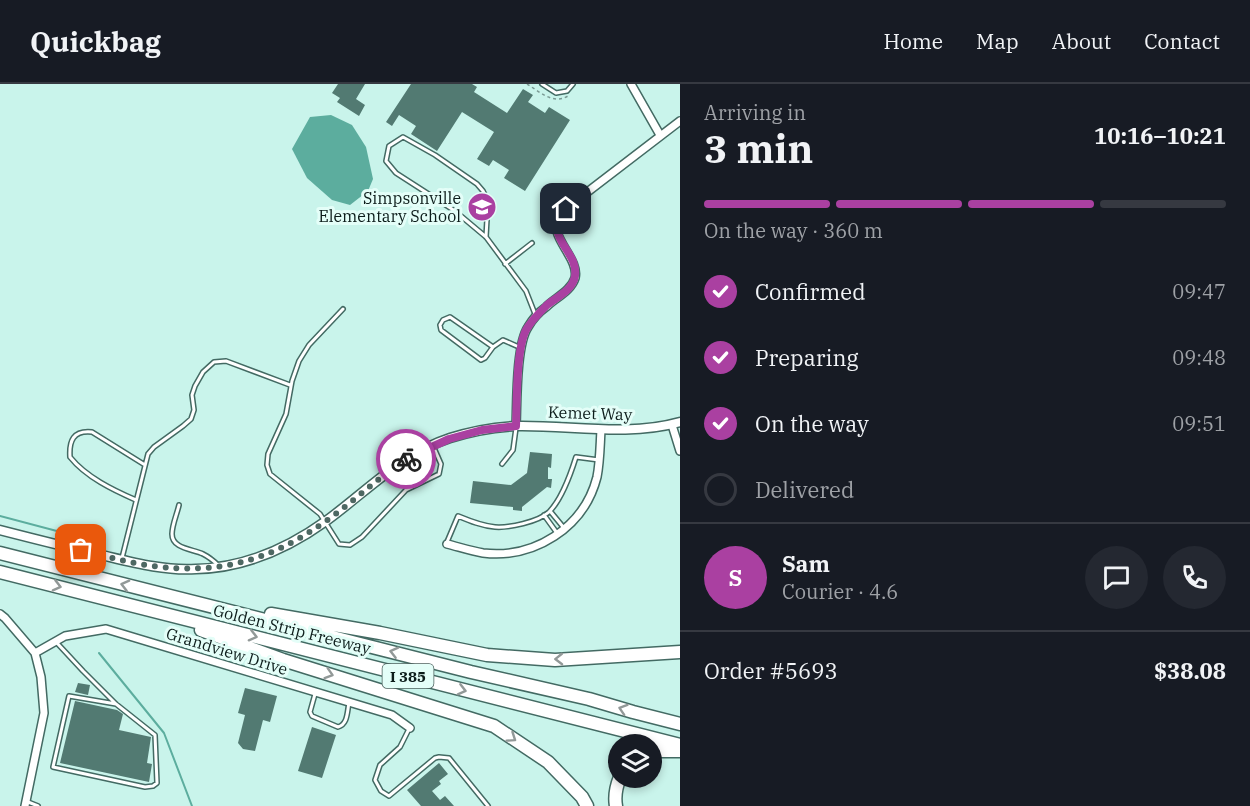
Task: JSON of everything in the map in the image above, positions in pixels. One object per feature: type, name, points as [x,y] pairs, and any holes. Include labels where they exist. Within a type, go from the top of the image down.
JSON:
[{"type":"highway","name":"Golden Strip Freeway","points":[[0,553],[680,724]]},
{"type":"highway","name":"Golden Strip Freeway","points":[[0,572],[680,746]]},
{"type":"highway","points":[[182,599],[380,633],[487,655],[555,660],[680,652]]},
{"type":"highway","points":[[135,606],[283,660],[494,726],[548,762],[582,797],[587,806]]},
{"type":"highway","points":[[662,751],[680,751]]},
{"type":"highway","points":[[616,788],[616,806]]},
{"type":"street","points":[[631,84],[660,135]]},
{"type":"street","points":[[516,426],[523,337],[536,317],[568,290],[575,277],[572,261],[557,231],[556,223],[560,215],[680,121]]},
{"type":"street","points":[[676,423],[680,451]]},
{"type":"street","name":"Kemet Way","points":[[0,530],[152,566],[194,570],[220,567],[253,560],[294,542],[326,521],[381,476],[407,459],[449,439],[482,430],[516,426],[635,430],[676,423]]},
{"type":"street","points":[[447,544],[483,553],[513,552],[545,543],[559,535],[586,504],[597,476],[601,430]]},
{"type":"street","points":[[0,614],[35,653],[41,677],[44,713],[25,803]]},
{"type":"street","name":"Grandview Drive","points":[[35,653],[65,636],[106,629],[392,715],[410,728]]},
{"type":"lane","points":[[542,84],[556,93],[567,91],[573,84]]},
{"type":"lane","points":[[486,237],[488,201],[477,184],[404,137],[389,146],[386,161],[396,173],[455,211],[486,237],[526,291],[536,317]]},
{"type":"lane","points":[[549,206],[560,215]]},
{"type":"lane","points":[[505,264],[532,243]]},
{"type":"lane","points":[[343,309],[309,345],[299,361],[291,385],[286,414],[268,454],[267,465],[270,474],[320,514],[339,544],[350,545],[362,537],[406,490],[439,474],[441,464],[433,446]]},
{"type":"lane","points":[[493,347],[450,317],[443,320],[440,325],[441,330],[482,360],[493,347],[503,340],[521,348]]},
{"type":"lane","points":[[121,559],[148,454],[191,419],[194,410],[192,394],[203,372],[214,362],[226,361],[291,385]]},
{"type":"lane","points":[[502,464],[513,450],[516,426]]},
{"type":"lane","points":[[136,500],[84,471],[70,457],[69,447],[75,435],[84,431],[92,432],[145,465]]},
{"type":"lane","points":[[447,544],[458,516],[477,524],[496,527],[522,524],[544,515],[550,511],[569,478],[576,457],[599,460]]},
{"type":"lane","points":[[178,505],[172,536],[176,543],[182,548],[200,552],[220,567]]},
{"type":"lane","points":[[550,511],[565,529]]},
{"type":"lane","points":[[544,515],[559,535]]},
{"type":"lane","points":[[56,641],[116,704],[156,735],[157,783],[153,786],[145,787],[53,767],[69,696],[116,704]]},
{"type":"lane","points":[[316,692],[310,712],[312,716],[338,727],[345,723],[350,702]]},
{"type":"lane","points":[[410,728],[400,747],[380,765],[375,780],[381,791],[389,796],[435,758],[449,758],[488,806]]},
{"type":"lane","points":[[25,803],[38,806]]},
{"type":"shaded area","points":[[331,115],[352,125],[366,147],[373,179],[368,191],[350,205],[332,200],[307,178],[292,149],[310,117]]},
{"type":"building","points":[[338,84],[365,84],[356,99],[365,105],[359,116],[337,102],[340,98],[332,93]]},
{"type":"building","points":[[411,84],[472,84],[477,87],[474,92],[507,113],[523,89],[533,95],[528,102],[545,113],[549,107],[570,120],[525,191],[504,178],[509,170],[493,160],[489,166],[477,159],[494,132],[462,112],[437,151],[411,134],[416,126],[399,115],[392,126],[386,122]]},
{"type":"building","points":[[530,452],[552,454],[551,468],[548,467],[548,479],[552,479],[551,488],[547,487],[522,507],[522,511],[513,510],[513,507],[470,503],[473,481],[511,485],[527,473]]},
{"type":"building","points":[[78,683],[90,685],[88,695],[75,692]]},
{"type":"building","points":[[245,688],[277,696],[270,722],[263,720],[255,751],[243,749],[238,743],[245,715],[238,713]]},
{"type":"building","points":[[75,701],[117,710],[123,714],[119,730],[151,737],[147,763],[152,764],[149,782],[60,763]]},
{"type":"building","points":[[312,727],[336,735],[322,778],[298,771]]},
{"type":"building","points":[[439,763],[448,774],[432,791],[440,800],[445,796],[454,806],[421,806],[407,790]]},
{"type":"waterway","points":[[0,516],[87,539]]},
{"type":"waterway","points":[[99,653],[164,733],[192,806]]},
{"type":"way so far","points":[[81,550],[152,566],[194,570],[253,560],[294,542],[326,521],[381,476],[406,459]]},
{"type":"place","name":"Simpsonville Elementary School","points":[[482,207]]},
{"type":"route","points":[[406,459],[449,439],[482,430],[516,426],[523,337],[536,317],[568,290],[575,277],[572,261],[557,231],[558,218],[566,209]]}]
